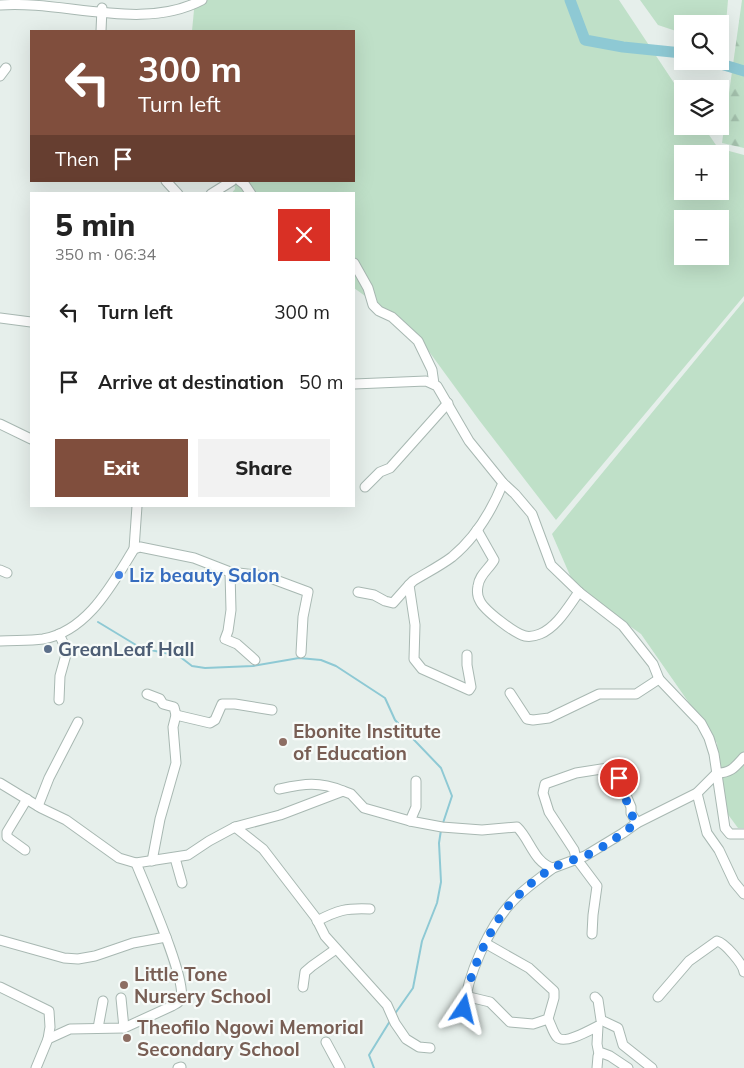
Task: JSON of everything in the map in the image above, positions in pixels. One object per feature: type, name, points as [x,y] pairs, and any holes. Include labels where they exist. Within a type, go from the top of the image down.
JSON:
[{"type":"street","points":[[0,5],[13,1],[41,1],[123,10],[167,11],[190,7],[202,0]]},
{"type":"street","points":[[101,30],[102,8]]},
{"type":"street","points":[[0,76],[6,68]]},
{"type":"street","points":[[167,182],[176,192]]},
{"type":"street","points":[[215,192],[230,182]]},
{"type":"street","points":[[242,182],[246,185],[250,192]]},
{"type":"street","points":[[355,266],[368,288],[374,305],[379,311],[392,317],[418,341],[432,370],[434,384]]},
{"type":"street","points":[[0,318],[30,322]]},
{"type":"street","points":[[355,384],[426,381],[437,386],[469,441],[503,483],[525,504],[532,514],[552,565],[579,592],[623,626],[653,664],[659,679],[701,723],[709,738],[717,773],[724,825],[727,832],[735,835],[744,834]]},
{"type":"street","points":[[365,487],[380,472],[390,468],[448,403]]},
{"type":"street","points":[[0,424],[30,439]]},
{"type":"street","points":[[358,592],[374,595],[393,603],[413,581],[454,556],[477,530],[503,483]]},
{"type":"street","points":[[0,641],[43,639],[59,634],[72,627],[98,604],[134,549],[137,507]]},
{"type":"street","points":[[477,530],[494,560],[478,584],[478,598],[490,612],[518,634],[534,636],[548,630],[579,592]]},
{"type":"street","points":[[134,549],[140,547],[194,558],[230,572],[264,576],[308,592],[303,617],[301,653]]},
{"type":"street","points":[[230,572],[231,610],[228,631],[224,639],[237,644],[255,660]]},
{"type":"street","points":[[409,585],[415,625],[414,659],[418,666],[422,670],[469,690],[471,688],[467,655]]},
{"type":"street","points":[[59,634],[67,651],[60,676],[59,700]]},
{"type":"street","points":[[510,693],[527,719],[540,719],[558,715],[598,694],[636,694],[659,679]]},
{"type":"street","points":[[147,694],[160,699],[162,704],[174,707],[176,715],[174,727],[176,763],[160,819],[152,861]]},
{"type":"street","points":[[176,715],[210,723],[215,720],[222,704],[235,704],[272,710]]},
{"type":"street","points":[[38,806],[49,778],[78,722]]},
{"type":"street","points":[[464,1009],[465,996],[485,943],[510,903],[553,868],[592,851],[636,823],[697,793],[717,773],[731,771],[744,757]]},
{"type":"street","points":[[592,934],[597,886],[576,858],[574,850],[548,812],[544,789],[545,784],[576,773],[614,768],[630,808],[630,813],[636,823]]},
{"type":"street","points":[[410,821],[416,806],[416,781]]},
{"type":"street","points":[[0,783],[66,820],[119,858],[136,863],[188,855],[235,827],[280,815],[343,791]]},
{"type":"street","points":[[279,789],[312,783],[327,785],[351,794],[364,808],[410,821],[442,827],[482,830],[517,827],[536,854],[548,867],[553,868]]},
{"type":"street","points":[[697,793],[707,834],[719,850],[734,882],[744,894]]},
{"type":"street","points":[[25,850],[7,837],[7,832],[27,799]]},
{"type":"street","points":[[235,827],[263,849],[317,921],[325,936],[386,1005],[406,1039],[419,1047],[430,1048]]},
{"type":"street","points":[[711,840],[723,836],[727,832]]},
{"type":"street","points":[[175,858],[182,883]]},
{"type":"street","points":[[48,1038],[70,1029],[124,1028],[172,1006],[181,998],[177,969],[136,863]]},
{"type":"street","points":[[317,921],[335,912],[349,908],[370,909]]},
{"type":"street","points":[[0,940],[64,958],[78,958],[95,956],[133,944],[166,937]]},
{"type":"street","points":[[658,997],[689,961],[716,941],[726,945],[744,967],[744,972]]},
{"type":"street","points":[[485,943],[529,968],[554,991],[548,1019],[556,1037],[568,1040],[600,1023],[618,1028],[623,1045],[652,1068]]},
{"type":"street","points":[[303,987],[305,972],[336,949]]},
{"type":"street","points":[[0,987],[49,1011],[48,1038],[36,1068]]},
{"type":"street","points":[[465,996],[493,1003],[510,1022],[533,1024],[548,1019]]},
{"type":"street","points":[[596,997],[598,1000],[600,1023],[597,1044],[599,1054],[597,1068]]},
{"type":"street","points":[[121,998],[124,1028]]},
{"type":"street","points":[[98,1028],[102,1001]]},
{"type":"street","points":[[326,1042],[340,1068]]},
{"type":"street","points":[[599,1054],[604,1053],[628,1068]]},
{"type":"green space","points":[[191,0],[619,0],[674,83],[674,135],[709,135],[716,145],[674,145],[674,200],[729,200],[729,151],[744,155],[744,296],[556,520],[414,331],[355,289],[355,192],[233,192],[235,189],[234,182],[355,182],[355,30],[192,30],[194,10]]},
{"type":"green space","points":[[640,0],[728,0],[727,15],[674,15],[674,30],[658,25]]},
{"type":"green space","points":[[742,0],[744,0],[744,148],[722,143],[723,135],[729,135],[729,93]]},
{"type":"green space","points":[[744,301],[744,828],[738,828],[721,805],[717,743],[641,634],[575,587],[552,534]]},
{"type":"waterway","points":[[570,0],[585,40],[623,47],[674,52]]},
{"type":"waterway","points":[[729,66],[744,71]]},
{"type":"waterway","points":[[98,622],[141,648],[179,656],[192,666],[205,668],[253,666],[299,658],[321,660],[336,666],[385,698],[395,720],[441,768],[452,796],[443,823]]},
{"type":"waterway","points":[[394,1015],[413,988],[422,941],[437,903],[441,882],[439,843],[441,830]]},
{"type":"waterway","points":[[374,1068],[369,1055],[390,1021]]},
{"type":"place","name":"Liz beauty Salon","points":[[119,575]]},
{"type":"place","name":"GreanLeaf Hall","points":[[48,649]]},
{"type":"place","name":"Ebonite Institute of Education","points":[[283,742]]},
{"type":"place","name":"Little Tone Nursery School","points":[[124,985]]},
{"type":"place","name":"Theofilo Ngowi Memorial Secondary School","points":[[127,1038]]},
{"type":"route","points":[[464,1009],[465,996],[470,979],[485,943],[510,903],[553,868],[585,856],[636,823],[630,813],[619,778]]}]
